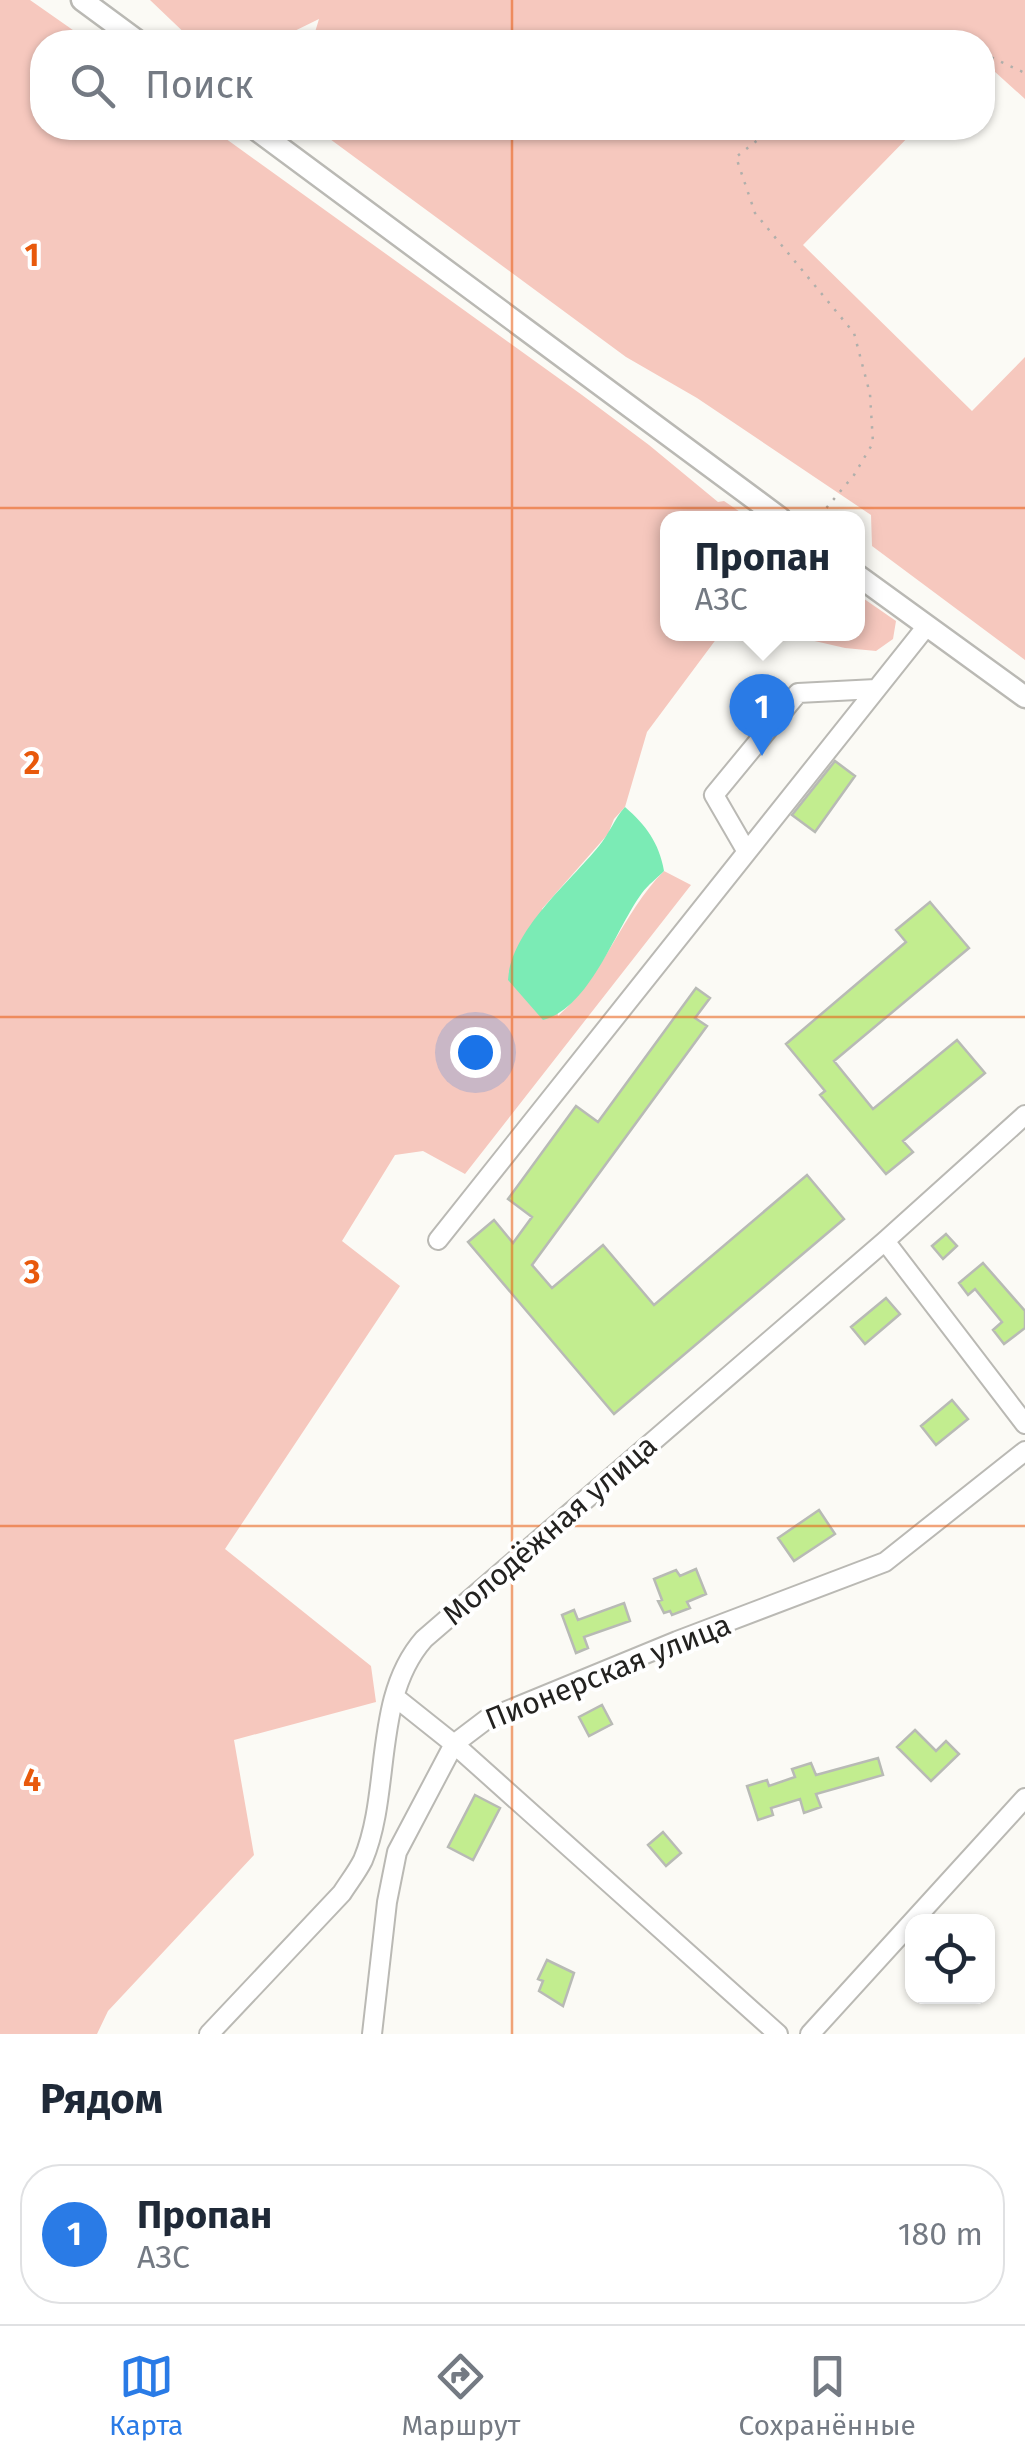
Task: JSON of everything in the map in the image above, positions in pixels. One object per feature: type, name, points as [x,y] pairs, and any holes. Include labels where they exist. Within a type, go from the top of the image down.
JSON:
[{"type":"main road","points":[[82,0],[123,30]]},
{"type":"main road","points":[[270,140],[771,511]]},
{"type":"main road","points":[[865,581],[1025,697]]},
{"type":"street","points":[[438,1240],[926,626]]},
{"type":"street","points":[[747,852],[714,796],[798,693],[876,689]]},
{"type":"street","name":"Молодёжная улица","points":[[209,2034],[342,1893],[364,1859],[395,1697],[412,1652],[885,1241],[1025,1114]]},
{"type":"street","points":[[885,1241],[1025,1424]]},
{"type":"street","name":"Пионерская улица","points":[[372,2034],[387,1902],[398,1852],[454,1744],[473,1726],[677,1641],[885,1562],[1025,1452]]},
{"type":"street","points":[[395,1697],[454,1744],[778,2034]]},
{"type":"street","points":[[810,2034],[1025,1798]]},
{"type":"path","points":[[995,59],[1025,72]]},
{"type":"path","points":[[758,140],[736,157],[756,212],[854,333],[870,394],[873,443],[854,475],[824,511]]},
{"type":"shaded area","points":[[0,0],[30,0],[73,30],[30,30],[30,140],[228,140],[582,395],[718,502],[724,501],[739,511],[660,511],[660,641],[715,641],[647,732],[625,807],[608,834],[542,909],[558,1016],[588,982],[636,906],[664,871],[691,885],[465,1174],[423,1151],[395,1155],[342,1241],[400,1286],[225,1549],[371,1666],[376,1702],[234,1740],[254,1855],[108,2011],[97,2034],[0,2034]]},
{"type":"shaded area","points":[[150,0],[1025,0],[1025,99],[995,72],[995,30],[316,30],[319,19],[297,30],[181,30]]},
{"type":"shaded area","points":[[331,140],[905,140],[803,245],[972,411],[1025,357],[1025,660],[872,546],[871,515],[697,398],[626,357]]},
{"type":"shaded area","points":[[865,600],[896,621],[893,639],[876,651],[814,641],[865,641]]},
{"type":"shaded area","points":[[625,807],[650,835],[664,871],[642,893],[588,984],[560,1013],[543,1020],[508,980],[512,961],[530,925],[599,846]]},
{"type":"building","points":[[835,761],[855,776],[815,832],[792,815]]},
{"type":"building","points":[[930,902],[969,948],[834,1061],[873,1109],[957,1040],[985,1073],[903,1141],[913,1152],[886,1174],[820,1095],[825,1091],[786,1044],[906,942],[896,930]]},
{"type":"building","points":[[696,988],[710,998],[695,1018],[707,1026],[532,1265],[552,1288],[603,1245],[654,1305],[807,1175],[844,1219],[614,1414],[468,1242],[494,1220],[513,1243],[532,1217],[508,1199],[576,1106],[598,1122]]},
{"type":"building","points":[[946,1234],[957,1246],[943,1259],[932,1246]]},
{"type":"building","points":[[983,1263],[1025,1311],[1025,1328],[1004,1344],[993,1330],[1002,1322],[975,1289],[968,1295],[959,1283]]},
{"type":"building","points":[[886,1298],[900,1314],[865,1344],[851,1327]]},
{"type":"building","points":[[952,1400],[968,1419],[936,1445],[921,1426]]},
{"type":"building","points":[[819,1510],[835,1534],[794,1561],[778,1538]]},
{"type":"building","points":[[696,1569],[706,1594],[687,1602],[690,1608],[672,1615],[670,1611],[664,1613],[654,1579],[676,1570],[680,1576]]},
{"type":"building","points":[[624,1603],[630,1621],[584,1637],[588,1648],[576,1653],[562,1615],[574,1610],[578,1620]]},
{"type":"building","points":[[602,1705],[612,1724],[589,1736],[579,1717]]},
{"type":"building","points":[[915,1730],[936,1751],[946,1741],[959,1754],[931,1781],[897,1747]]},
{"type":"building","points":[[878,1758],[883,1775],[816,1794],[821,1807],[804,1813],[800,1799],[771,1808],[773,1815],[758,1820],[747,1786],[767,1780],[769,1786],[795,1777],[792,1769],[811,1763],[816,1775]]},
{"type":"building","points":[[475,1795],[500,1808],[473,1860],[448,1847]]},
{"type":"building","points":[[663,1832],[681,1853],[666,1866],[648,1845]]},
{"type":"building","points":[[547,1960],[574,1973],[563,2006],[539,1991],[543,1981],[538,1979]]},
{"type":"place","name":"Пропан","points":[[762,756]]}]
